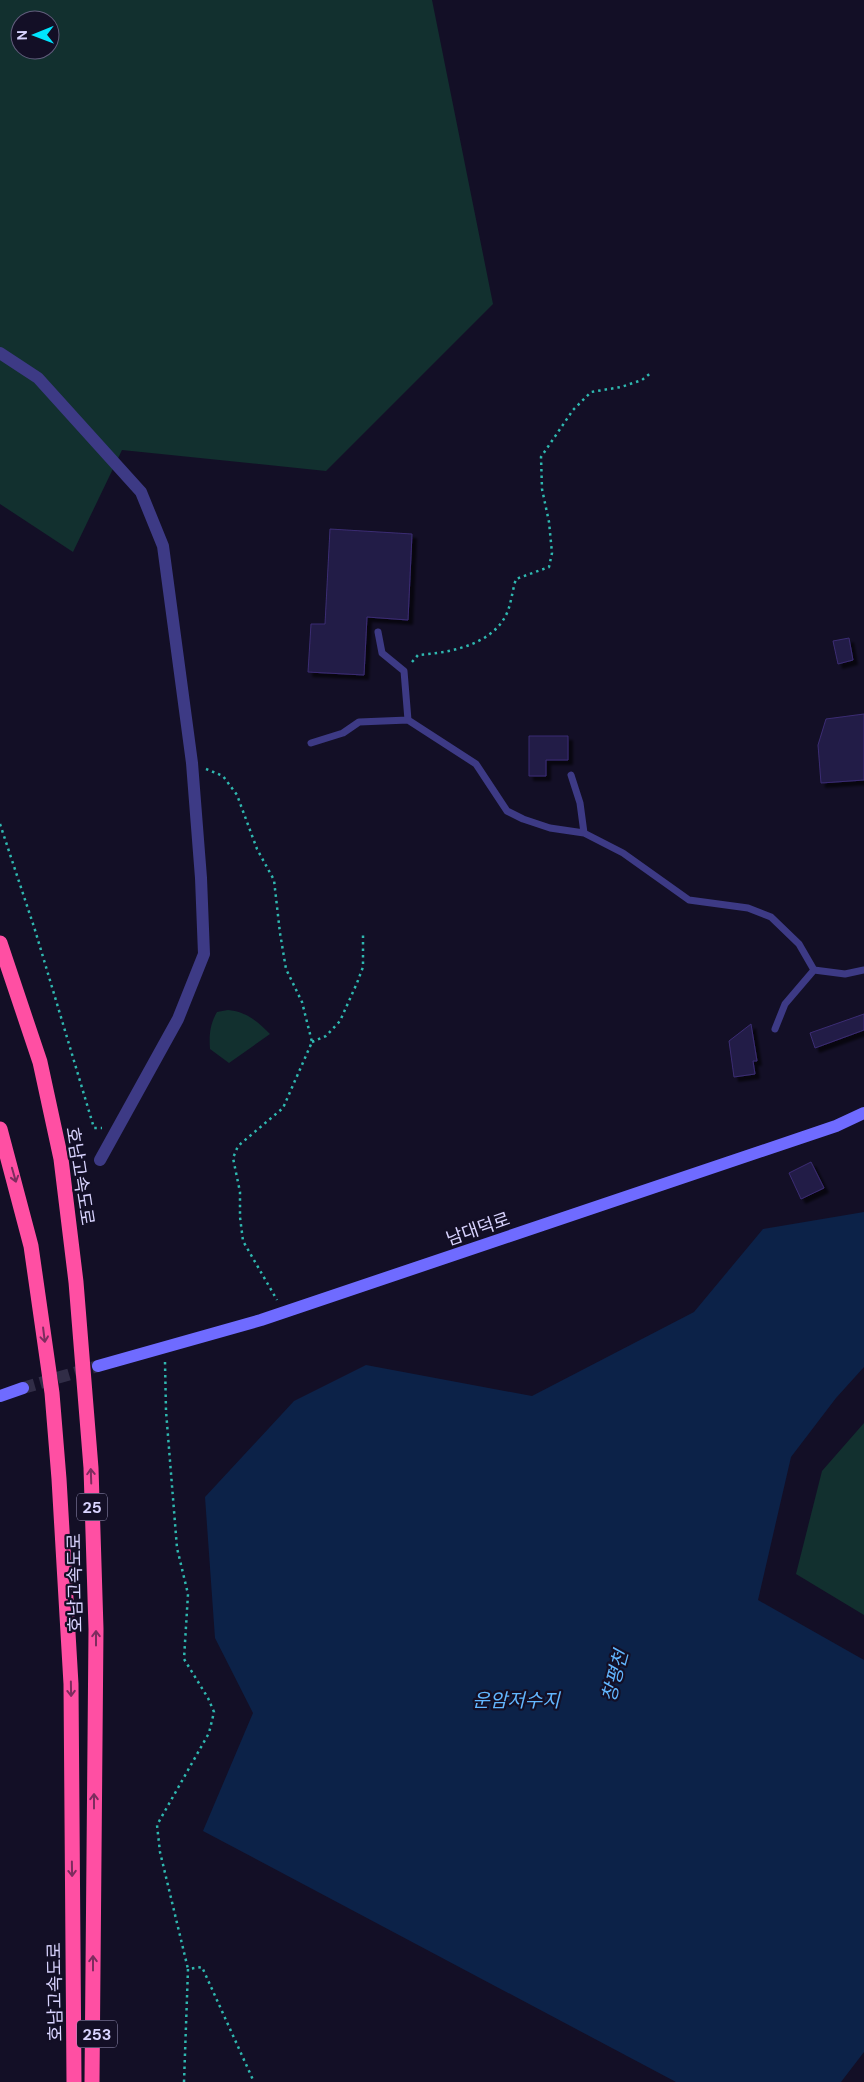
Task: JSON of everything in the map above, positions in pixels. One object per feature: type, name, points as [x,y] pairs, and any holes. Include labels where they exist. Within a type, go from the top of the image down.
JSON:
[{"type":"highway","name":"호남고속도로","points":[[0,943],[40,1062],[61,1159],[77,1292],[91,1468],[96,1629],[92,2082]]},
{"type":"highway","name":"호남고속도로","points":[[0,1129],[31,1246],[52,1393],[59,1479],[71,1684],[74,2082]]},
{"type":"highway","name":"253","points":[[93,1986],[100,2082]]},
{"type":"main road","name":"남대덕로","points":[[98,1366],[283,1313],[827,1129],[864,1112]]},
{"type":"main road","points":[[0,1396],[23,1388]]},
{"type":"street","points":[[0,352],[38,378],[141,492],[163,546],[192,763],[201,878],[204,954],[178,1019],[100,1160]]},
{"type":"lane","points":[[378,632],[382,653],[404,671],[408,720]]},
{"type":"lane","points":[[311,743],[343,732],[359,722],[408,720],[476,764],[507,810],[523,820],[550,828],[584,833],[624,853],[689,900],[748,908],[771,917],[799,944],[814,970]]},
{"type":"lane","points":[[571,775],[580,803],[584,833]]},
{"type":"lane","points":[[814,970],[844,974],[864,970]]},
{"type":"lane","points":[[775,1029],[785,1004],[814,970]]},
{"type":"path","points":[[404,671],[418,656],[447,653],[473,644],[489,635],[506,617],[516,579],[548,567],[552,554],[549,522],[542,489],[541,457],[573,410],[591,392],[621,387],[642,380],[652,372]]},
{"type":"path","points":[[192,763],[224,776],[237,795],[257,849],[274,880],[286,969],[302,1002],[312,1042],[283,1108],[238,1146],[233,1158],[240,1192],[240,1217],[243,1241],[283,1313]]},
{"type":"path","points":[[0,824],[35,930],[94,1128],[118,1127]]},
{"type":"path","points":[[312,1042],[326,1036],[340,1020],[358,983],[363,967],[363,933]]},
{"type":"path","points":[[165,1348],[166,1411],[178,1548],[188,1594],[184,1658],[208,1698],[214,1712],[209,1734],[157,1825],[160,1852],[188,1969],[184,2082]]},
{"type":"path","points":[[188,1969],[202,1967],[254,2082]]},
{"type":"green space","points":[[0,0],[432,0],[493,304],[326,471],[122,450],[73,552],[0,504]]},
{"type":"green space","points":[[228,1010],[251,1018],[270,1034],[229,1063],[210,1049],[211,1025],[215,1016],[217,1012]]},
{"type":"green space","points":[[864,1423],[864,1615],[796,1574],[822,1471]]},
{"type":"water","name":"운암저수지","points":[[864,1212],[864,1367],[836,1398],[791,1457],[758,1600],[864,1660],[864,2052],[841,2082],[676,2082],[203,1831],[253,1713],[215,1638],[205,1497],[294,1401],[366,1365],[532,1396],[694,1312],[763,1229]]},
{"type":"building","points":[[330,529],[412,534],[408,620],[367,617],[364,675],[308,672],[311,624],[325,624]]},
{"type":"building","points":[[849,638],[853,660],[838,664],[833,641]]},
{"type":"building","points":[[864,714],[864,780],[821,783],[818,745],[826,719]]},
{"type":"building","points":[[529,736],[568,736],[568,760],[546,760],[546,776],[529,776]]},
{"type":"building","points":[[864,1014],[864,1030],[815,1048],[810,1033]]},
{"type":"building","points":[[751,1024],[757,1061],[753,1061],[755,1074],[734,1077],[729,1041]]},
{"type":"building","points":[[811,1162],[824,1188],[801,1199],[789,1173]]},
{"type":"tunnel","points":[[23,1388],[98,1366]]},
{"type":"water label","name":"창평천","points":[[615,1676]]}]
